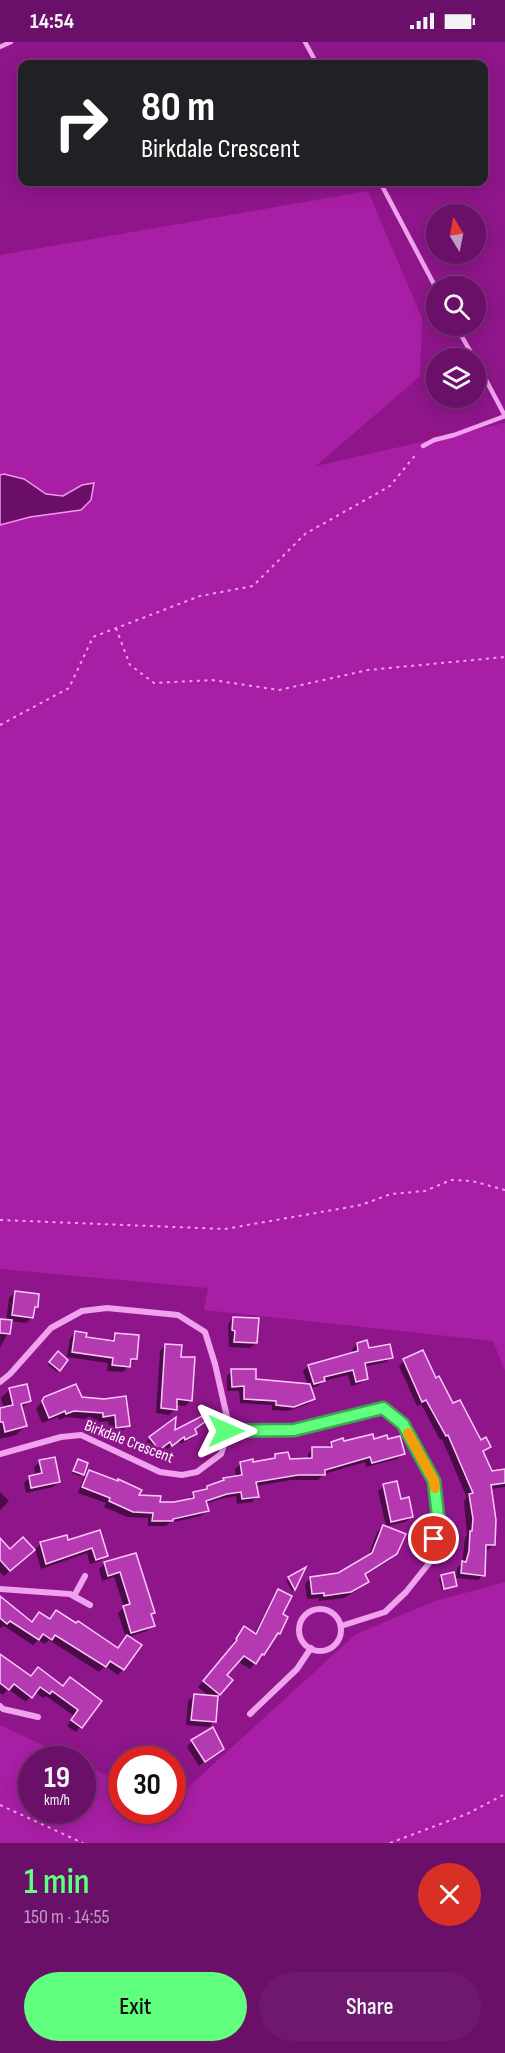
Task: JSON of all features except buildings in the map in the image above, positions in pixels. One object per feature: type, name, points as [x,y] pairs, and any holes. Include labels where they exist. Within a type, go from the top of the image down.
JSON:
[{"type":"street","name":"Birkdale Crescent","points":[[0,1382],[51,1328],[82,1311],[107,1308],[178,1315],[205,1332],[227,1417],[221,1454],[197,1472],[182,1475],[160,1472],[81,1435],[61,1437],[0,1454]]},
{"type":"street","points":[[226,1431],[294,1430],[383,1408],[403,1424],[434,1481],[438,1516],[430,1562],[406,1592],[385,1612],[341,1626]]},
{"type":"street","points":[[74,1596],[85,1576]]},
{"type":"street","points":[[0,1588],[70,1594],[90,1605]]},
{"type":"street","points":[[327,1610],[339,1620],[340,1637],[333,1648],[319,1652],[311,1648],[304,1645],[299,1634],[301,1621],[308,1613],[327,1610]]},
{"type":"street","points":[[250,1714],[297,1669],[311,1648]]},
{"type":"street","points":[[0,1706],[3,1709],[38,1717]]},
{"type":"lane","points":[[0,47],[11,42]]},
{"type":"lane","points":[[305,42],[315,60]]},
{"type":"lane","points":[[382,186],[430,276]]},
{"type":"lane","points":[[423,446],[434,440],[505,416],[486,381]]},
{"type":"path","points":[[0,725],[69,688],[93,637],[200,596],[253,586],[305,534],[390,486],[423,446]]},
{"type":"path","points":[[116,628],[130,665],[154,683],[212,680],[279,690],[368,670],[505,657]]},
{"type":"path","points":[[0,1220],[225,1229],[361,1205],[391,1194],[425,1191],[451,1180],[472,1180],[505,1190]]},
{"type":"path","points":[[390,1843],[467,1814],[505,1794]]},
{"type":"path","points":[[0,1805],[83,1843]]},
{"type":"shaded area","points":[[368,191],[422,318],[420,376],[316,466],[505,423],[505,1371],[493,1341],[204,1310],[208,1288],[0,1269],[0,255]]},
{"type":"shaded area","points":[[0,475],[24,479],[46,494],[63,496],[82,485],[94,483],[91,500],[81,510],[30,517],[0,525]]},
{"type":"shaded area","points":[[505,1582],[505,1843],[0,1843],[0,1725],[45,1746],[18,1746],[18,1824],[96,1824],[96,1770],[108,1776],[108,1824],[186,1824],[186,1789],[356,1634],[435,1601]]},
{"type":"slow traffic","points":[[408,1433],[434,1481],[435,1488]]},
{"type":"route","points":[[226,1431],[294,1430],[383,1408],[403,1424],[434,1481],[438,1516],[434,1539]]}]
